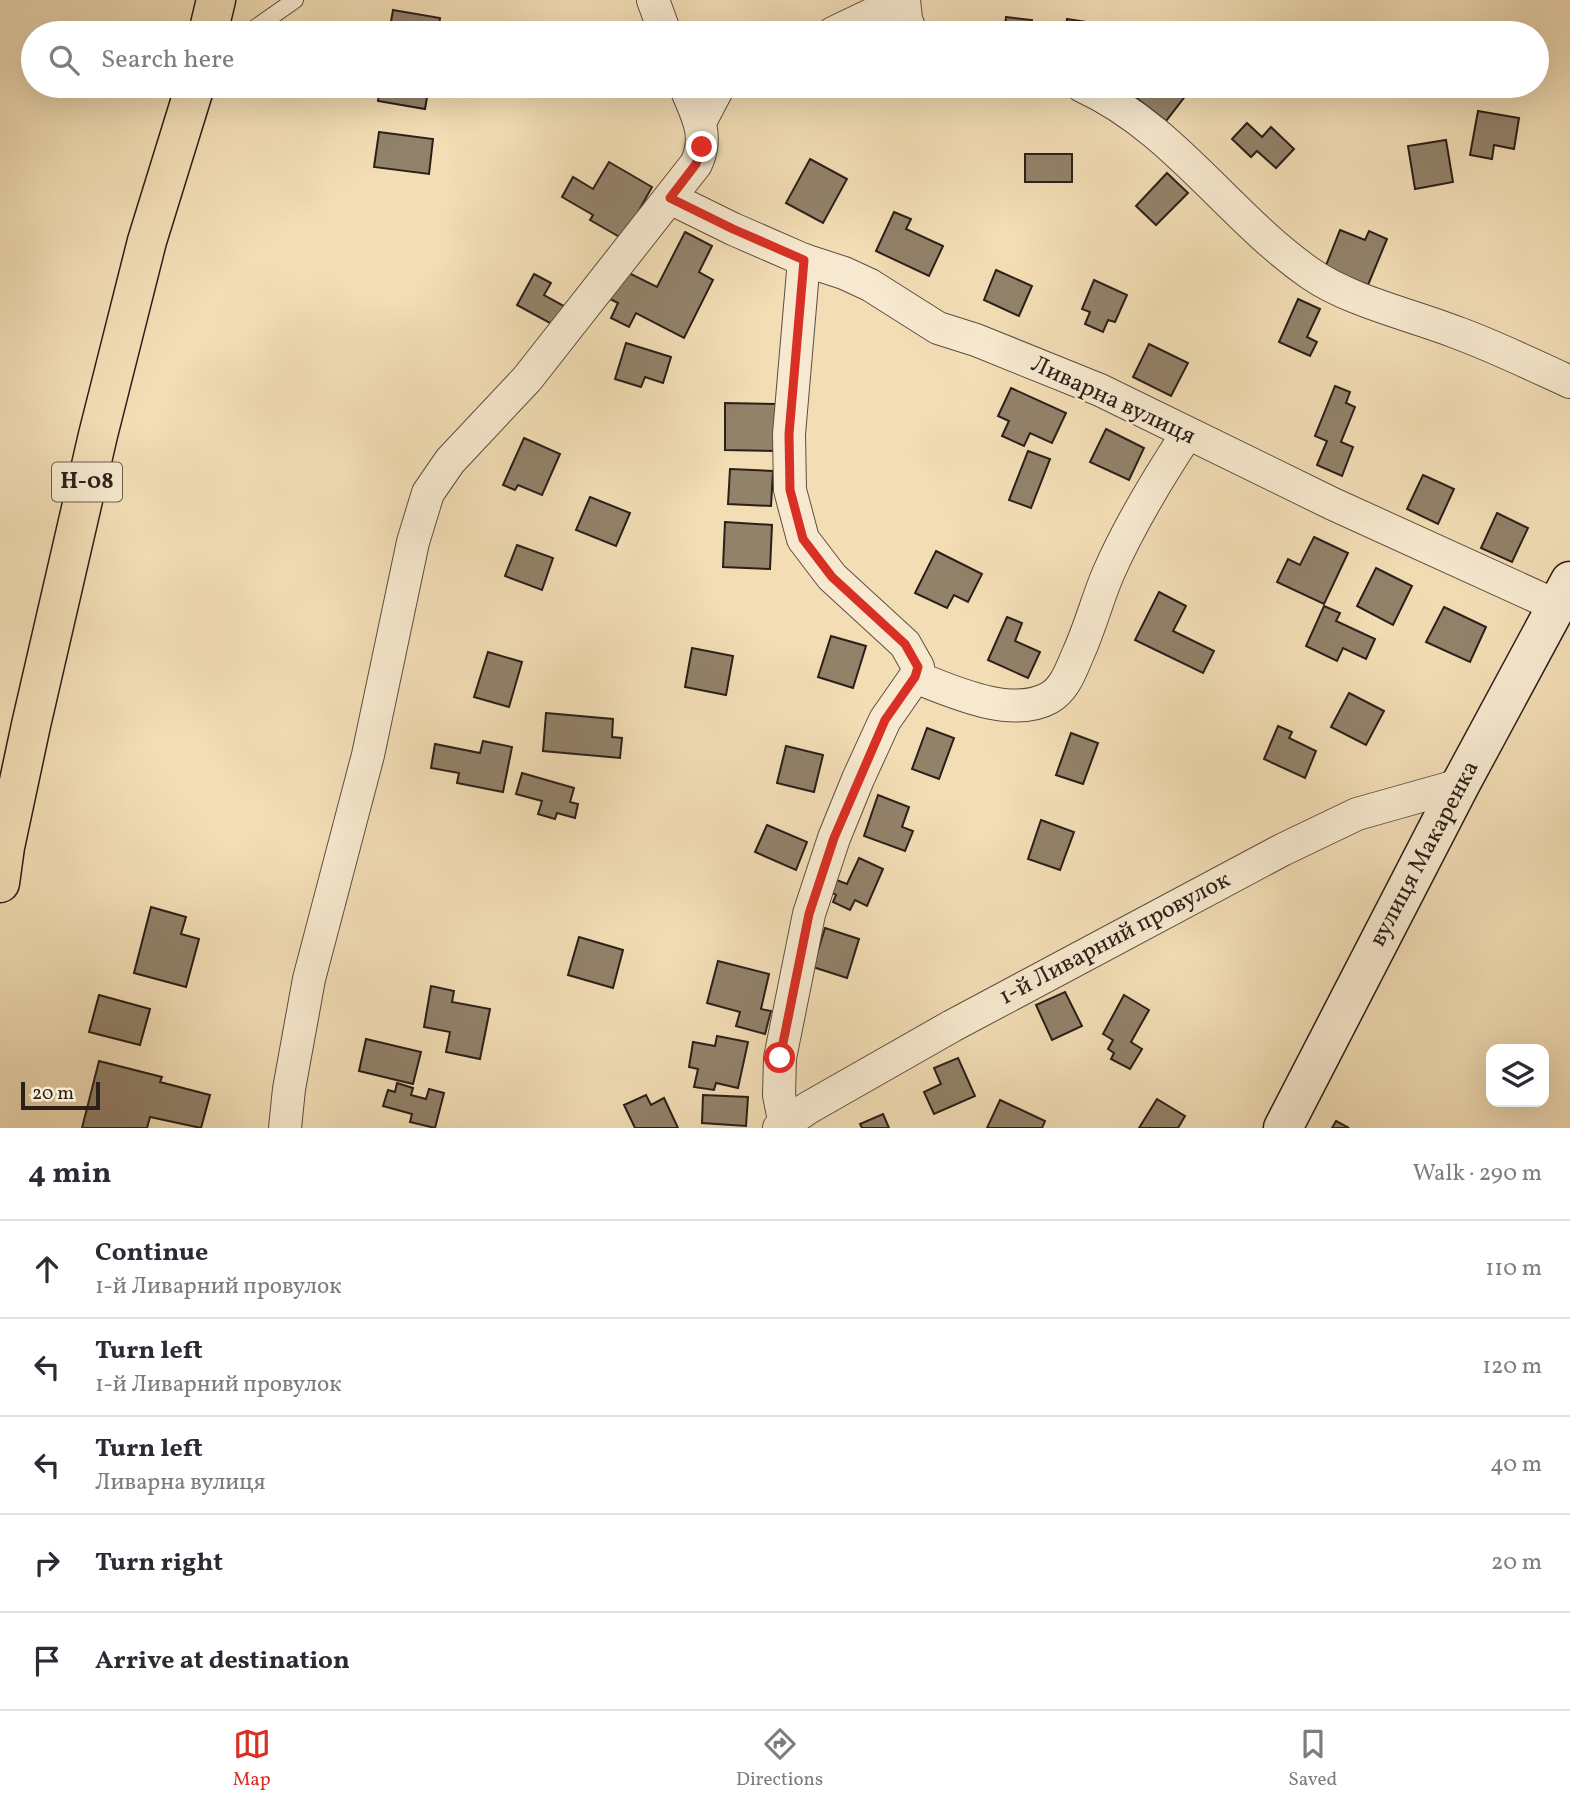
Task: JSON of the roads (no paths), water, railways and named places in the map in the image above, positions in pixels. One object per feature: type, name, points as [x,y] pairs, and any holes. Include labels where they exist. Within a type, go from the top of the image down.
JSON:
[{"type":"main road","points":[[211,21],[216,0]]},
{"type":"main road","name":"Н-08","points":[[0,883],[5,847],[98,435],[147,241],[191,98]]},
{"type":"main road","name":"вулиця Макаренка","points":[[1283,1128],[1460,785],[1564,594]]},
{"type":"street","points":[[653,0],[661,21]]},
{"type":"street","points":[[858,21],[903,0],[907,21]]},
{"type":"street","points":[[285,1128],[289,1089],[309,979],[368,755],[413,542],[428,493],[450,461],[527,379],[670,198],[699,156],[703,136],[690,98]]},
{"type":"street","points":[[700,122],[713,98]]},
{"type":"street","points":[[1106,98],[1149,127],[1248,221],[1312,275],[1339,289],[1462,334],[1570,382]]},
{"type":"street","name":"Ливарна вулиця","points":[[670,198],[804,260],[870,285],[937,328],[976,340],[1139,408],[1333,505],[1564,594]]},
{"type":"street","points":[[804,260],[789,434],[790,490],[803,539],[832,577],[905,644],[918,667],[915,677],[981,701],[1005,705],[1033,704],[1049,698],[1063,686],[1123,543],[1187,434]]},
{"type":"street","name":"1-й Ливарний провулок","points":[[915,677],[885,720],[858,779],[834,838],[809,914],[780,1058],[782,1126],[808,1108],[951,1026],[1294,845],[1357,814],[1460,785]]},
{"type":"lane","points":[[265,21],[295,0]]}]
